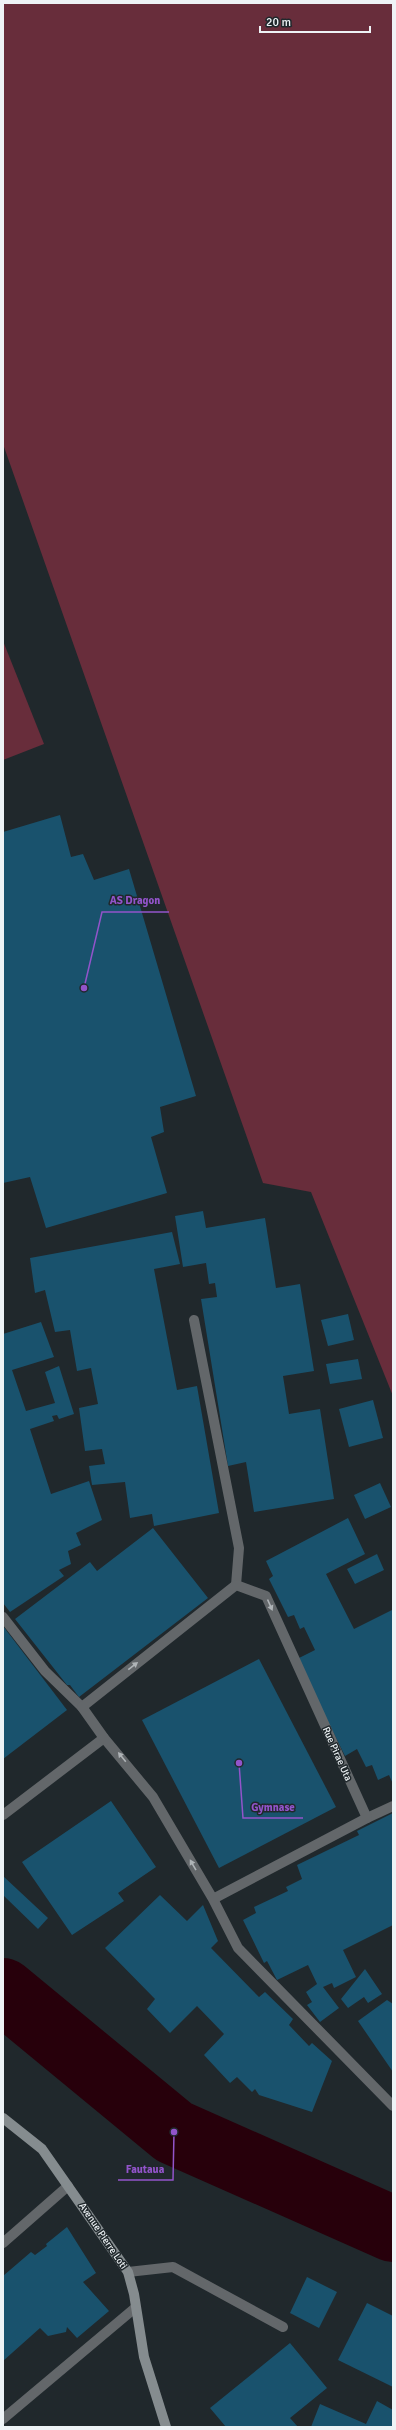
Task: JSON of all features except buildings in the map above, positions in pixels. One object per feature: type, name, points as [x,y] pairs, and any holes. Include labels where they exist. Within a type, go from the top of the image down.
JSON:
[{"type":"main road","name":"Avenue Pierre Loti","points":[[3,2118],[42,2149],[128,2272],[144,2357],[166,2427]]},
{"type":"street","points":[[82,1707],[236,1586],[239,1548],[194,1320]]},
{"type":"street","name":"Rue Pirae Uta","points":[[236,1586],[266,1596],[367,1818]]},
{"type":"street","points":[[3,1617],[45,1671],[82,1707],[104,1738],[154,1797],[213,1899],[238,1948],[393,2106]]},
{"type":"street","points":[[3,1815],[104,1738]]},
{"type":"street","points":[[213,1899],[367,1818],[393,1806]]},
{"type":"street","points":[[3,2243],[68,2186]]},
{"type":"street","points":[[128,2272],[173,2267],[283,2327]]},
{"type":"street","points":[[3,2419],[135,2308]]},
{"type":"shaded area","points":[[3,3],[393,3],[393,1396],[311,1192],[263,1183],[3,444]]},
{"type":"shaded area","points":[[3,641],[44,744],[3,760]]},
{"type":"waterway","points":[[3,1991],[174,2132],[393,2229]]},
{"type":"place","name":"AS Dragon","points":[[84,988]]},
{"type":"place","name":"Gymnase","points":[[239,1763]]},
{"type":"place","name":"Fautaua","points":[[174,2132]]}]
